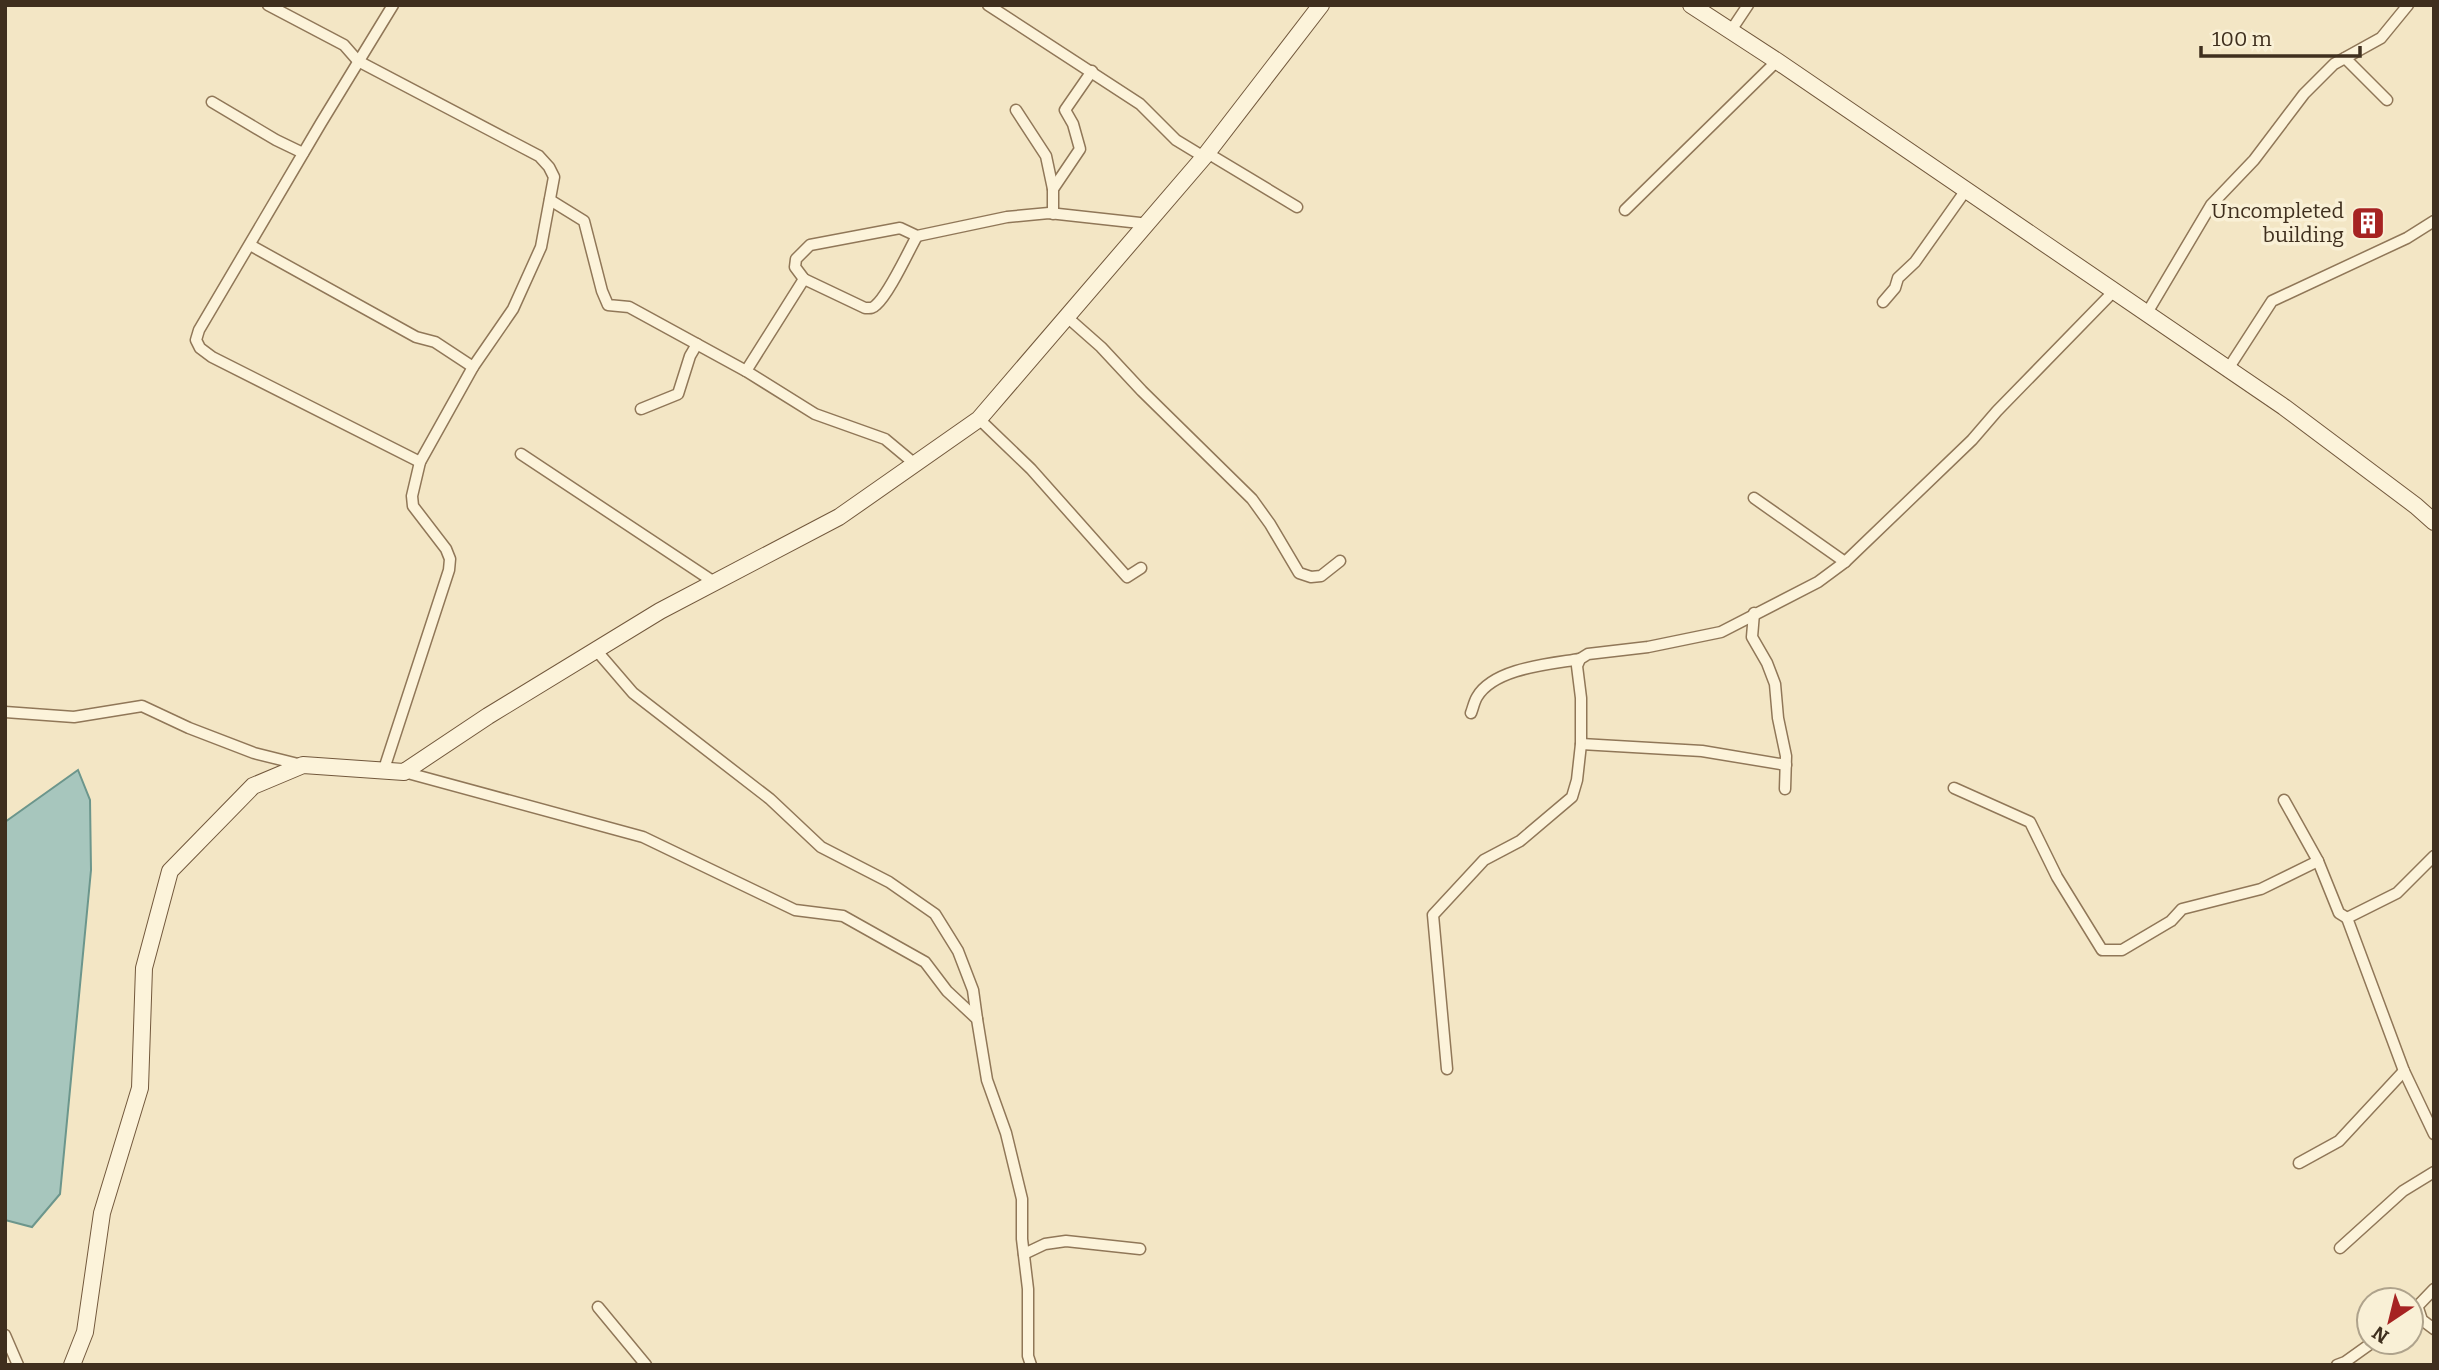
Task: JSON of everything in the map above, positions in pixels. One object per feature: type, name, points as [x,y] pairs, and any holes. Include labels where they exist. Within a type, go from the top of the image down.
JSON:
[{"type":"street","points":[[268,5],[344,46],[358,61],[539,156],[554,177],[541,247],[513,309],[473,367],[420,462],[412,496],[413,506],[446,549],[450,559],[449,570],[384,769]]},
{"type":"street","points":[[393,5],[303,153],[199,330],[196,340],[200,348],[212,357],[420,462]]},
{"type":"street","points":[[988,5],[1146,109],[1176,140],[1209,154],[1297,207]]},
{"type":"street","points":[[404,772],[488,716],[660,611],[839,517],[979,419],[1149,224],[1321,5]]},
{"type":"street","points":[[1691,5],[2284,407],[2434,522]]},
{"type":"street","points":[[1730,32],[1748,5]]},
{"type":"street","points":[[2147,313],[2211,205],[2253,160],[2304,94],[2334,64],[2381,38],[2408,5]]},
{"type":"street","points":[[2345,58],[2387,100]]},
{"type":"street","points":[[1625,210],[1777,61]]},
{"type":"street","points":[[1053,189],[1080,149],[1073,124],[1065,110],[1092,71]]},
{"type":"street","points":[[212,102],[303,153]]},
{"type":"street","points":[[1016,110],[1046,156],[1053,189],[1053,214]]},
{"type":"street","points":[[1884,302],[1895,288],[1898,278],[1915,262],[1966,190]]},
{"type":"street","points":[[550,200],[584,221],[608,305],[629,307],[746,370],[815,414],[885,439],[915,464]]},
{"type":"street","points":[[917,236],[877,305],[871,308],[865,308],[804,279],[795,267],[796,259],[810,245],[900,228],[917,236],[1007,217],[1053,214],[1149,224]]},
{"type":"street","points":[[2228,369],[2272,301],[2407,238],[2434,220]]},
{"type":"street","points":[[250,245],[416,337],[435,342],[473,367]]},
{"type":"street","points":[[746,370],[804,279]]},
{"type":"street","points":[[1471,713],[1478,696],[1498,679],[1525,668],[1580,659],[1588,654],[1648,647],[1721,632],[1755,613],[1804,592],[1844,562],[1972,440],[2114,291]]},
{"type":"street","points":[[1067,317],[1101,347],[1252,499],[1299,573],[1311,577],[1321,576],[1340,561]]},
{"type":"street","points":[[641,409],[678,394],[690,356],[697,344]]},
{"type":"street","points":[[979,419],[1031,469],[1127,577],[1141,568]]},
{"type":"street","points":[[522,454],[714,582]]},
{"type":"street","points":[[1754,498],[1844,562]]},
{"type":"street","points":[[1755,613],[1752,637],[1775,684],[1778,718],[1786,756],[1785,789]]},
{"type":"street","points":[[596,650],[633,693],[770,799],[821,847],[889,882],[935,914],[958,951],[973,990],[988,1080],[1006,1133],[1022,1199],[1028,1289],[1028,1356],[1031,1365]]},
{"type":"street","points":[[1447,1069],[1433,915],[1484,860],[1520,841],[1572,797],[1581,744],[1581,698],[1577,666],[1580,659]]},
{"type":"street","points":[[5,712],[74,717],[142,706],[254,753],[303,765],[404,772],[643,837],[795,910],[843,916],[925,962],[947,990],[977,1020]]},
{"type":"street","points":[[1581,744],[1702,751],[1786,765]]},
{"type":"street","points":[[76,1363],[85,1332],[102,1213],[140,1088],[144,968],[170,871],[253,786],[303,765]]},
{"type":"street","points":[[1954,788],[2031,822],[2056,877],[2102,950],[2122,950],[2171,921],[2182,909],[2261,889],[2318,861]]},
{"type":"street","points":[[2284,800],[2318,861],[2339,913],[2347,918],[2403,1071],[2434,1134]]},
{"type":"street","points":[[2347,918],[2397,893],[2434,856]]},
{"type":"street","points":[[2299,1163],[2339,1141],[2403,1071]]},
{"type":"street","points":[[2340,1248],[2403,1191],[2434,1172]]},
{"type":"street","points":[[1024,1254],[1045,1244],[1066,1241],[1140,1249]]},
{"type":"street","points":[[598,1307],[646,1365]]},
{"type":"street","points":[[5,1335],[18,1365]]},
{"type":"street","points":[[2337,1365],[2355,1355]]},
{"type":"water","points":[[78,770],[90,800],[91,870],[60,1194],[32,1227],[5,1220],[5,822]]},
{"type":"place","name":"Uncompleted building","points":[[2368,223]]}]
